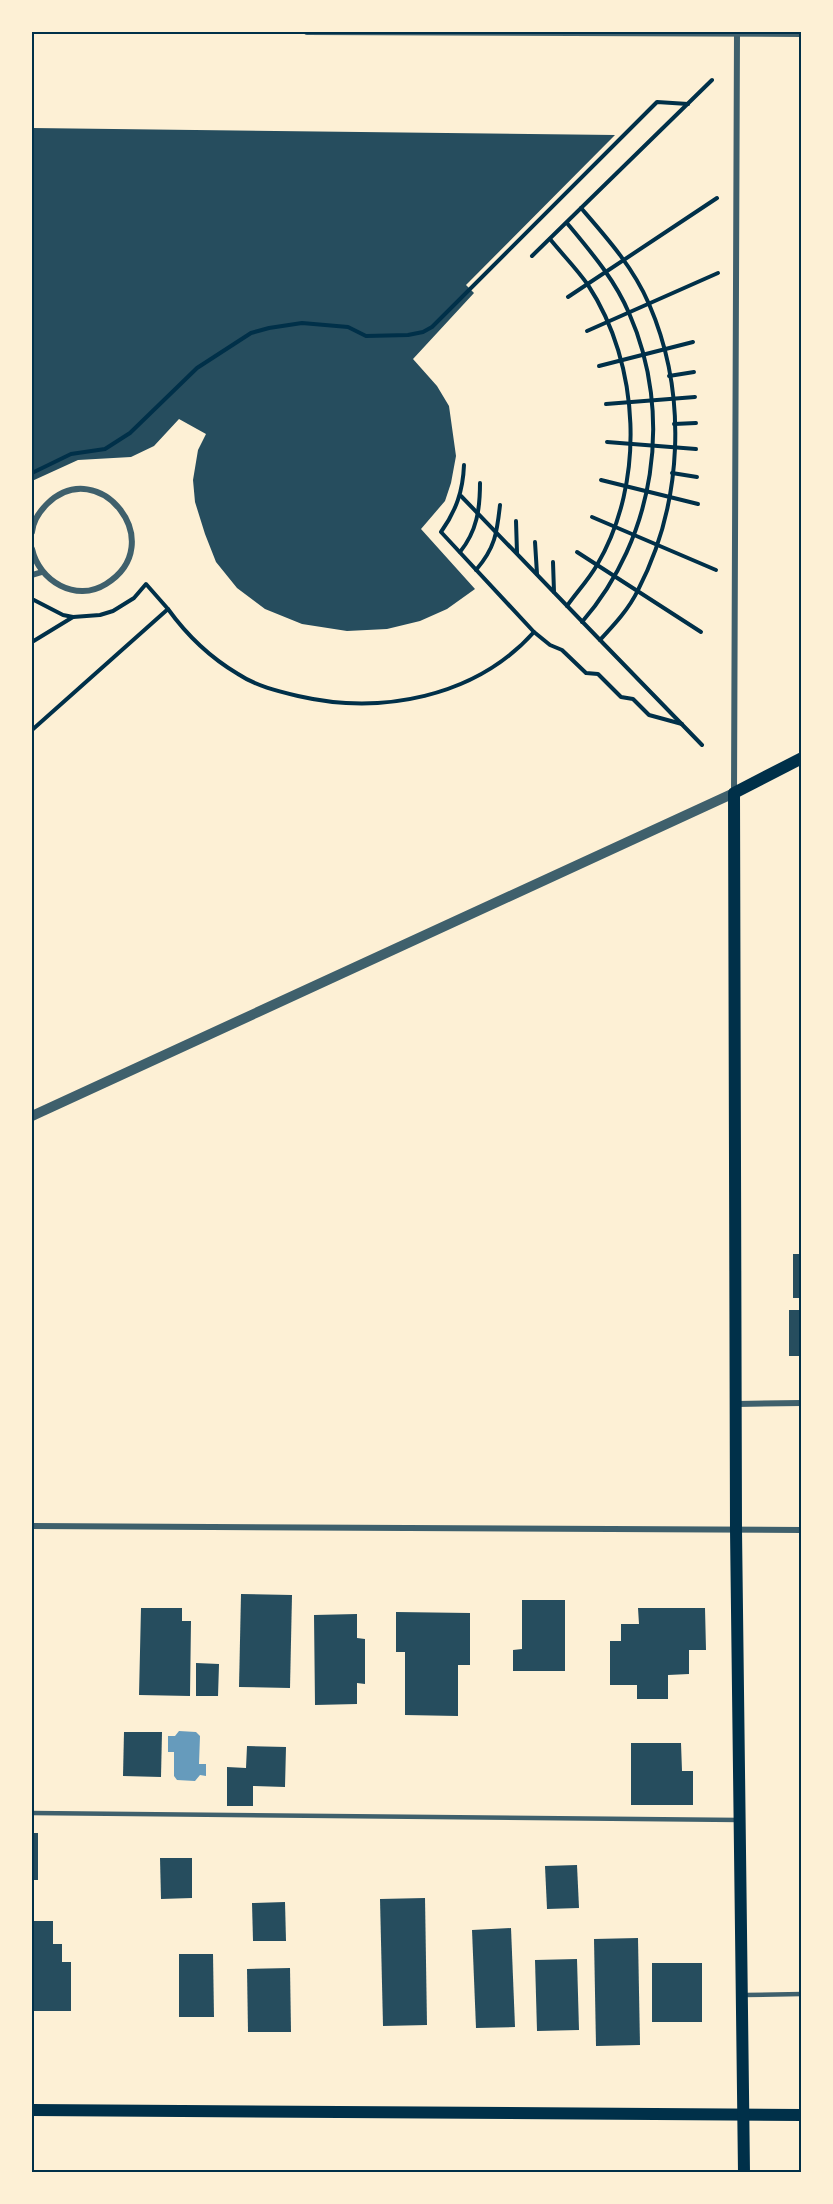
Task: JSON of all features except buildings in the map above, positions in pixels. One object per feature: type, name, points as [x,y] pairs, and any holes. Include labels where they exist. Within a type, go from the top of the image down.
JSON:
[{"type":"main road","points":[[744,2172],[736,1530],[734,793],[801,758]]},
{"type":"main road","points":[[32,2110],[801,2115]]},
{"type":"street","points":[[306,32],[801,34]]},
{"type":"street","points":[[32,1116],[734,793],[737,34]]},
{"type":"street","points":[[32,532],[32,525],[41,510],[53,498],[69,491],[86,490],[102,495],[117,504],[127,518],[131,535],[130,552],[124,567],[114,579],[100,588],[84,591],[68,589],[53,583],[42,572],[32,549]]},
{"type":"street","points":[[32,575],[42,572]]},
{"type":"street","points":[[736,1404],[801,1403]]},
{"type":"street","points":[[32,1526],[801,1530]]},
{"type":"lane","points":[[32,1813],[740,1820]]},
{"type":"lane","points":[[742,1995],[801,1994]]},
{"type":"path","points":[[532,256],[712,80]]},
{"type":"path","points":[[32,473],[71,454],[105,449],[114,444],[148,416],[197,368],[251,333],[269,327],[302,323],[348,327],[366,336],[408,335],[423,332],[432,327],[657,102],[688,104]]},
{"type":"path","points":[[568,297],[719,198]]},
{"type":"path","points":[[581,208],[625,260],[649,304],[665,349],[674,398],[676,447],[669,497],[658,545],[638,591],[600,640]]},
{"type":"path","points":[[567,223],[607,271],[629,312],[644,354],[652,400],[653,446],[647,491],[634,535],[602,599],[582,622]]},
{"type":"path","points":[[550,239],[588,284],[608,322],[622,360],[630,402],[631,444],[626,486],[614,526],[597,565],[567,606]]},
{"type":"path","points":[[587,331],[719,273]]},
{"type":"path","points":[[599,366],[693,342]]},
{"type":"path","points":[[669,375],[694,372]]},
{"type":"path","points":[[606,404],[695,397]]},
{"type":"path","points":[[674,424],[696,423]]},
{"type":"path","points":[[607,442],[696,449]]},
{"type":"path","points":[[464,465],[460,495],[455,510],[441,532],[534,632],[550,645],[562,650],[586,673],[598,674],[621,697],[633,699],[649,715],[682,724]]},
{"type":"path","points":[[672,473],[697,477]]},
{"type":"path","points":[[602,480],[698,504]]},
{"type":"path","points":[[460,552],[467,543],[479,515],[480,483]]},
{"type":"path","points":[[460,495],[702,744]]},
{"type":"path","points":[[476,570],[492,549],[497,534],[500,505]]},
{"type":"path","points":[[592,517],[716,570]]},
{"type":"path","points":[[516,521],[517,554]]},
{"type":"path","points":[[535,542],[537,575]]},
{"type":"path","points":[[577,552],[701,632]]},
{"type":"path","points":[[553,562],[554,593]]},
{"type":"path","points":[[32,598],[63,615],[74,617],[100,615],[113,611],[134,598],[146,584],[194,639],[239,675],[268,689],[324,702],[346,704],[394,702],[453,686],[502,661],[534,632]]},
{"type":"path","points":[[32,730],[168,609]]},
{"type":"path","points":[[32,642],[74,617]]},
{"type":"water","points":[[179,1731],[196,1732],[200,1736],[199,1764],[206,1764],[206,1776],[200,1775],[195,1781],[177,1780],[174,1776],[174,1752],[168,1752],[168,1736],[175,1736]]}]
